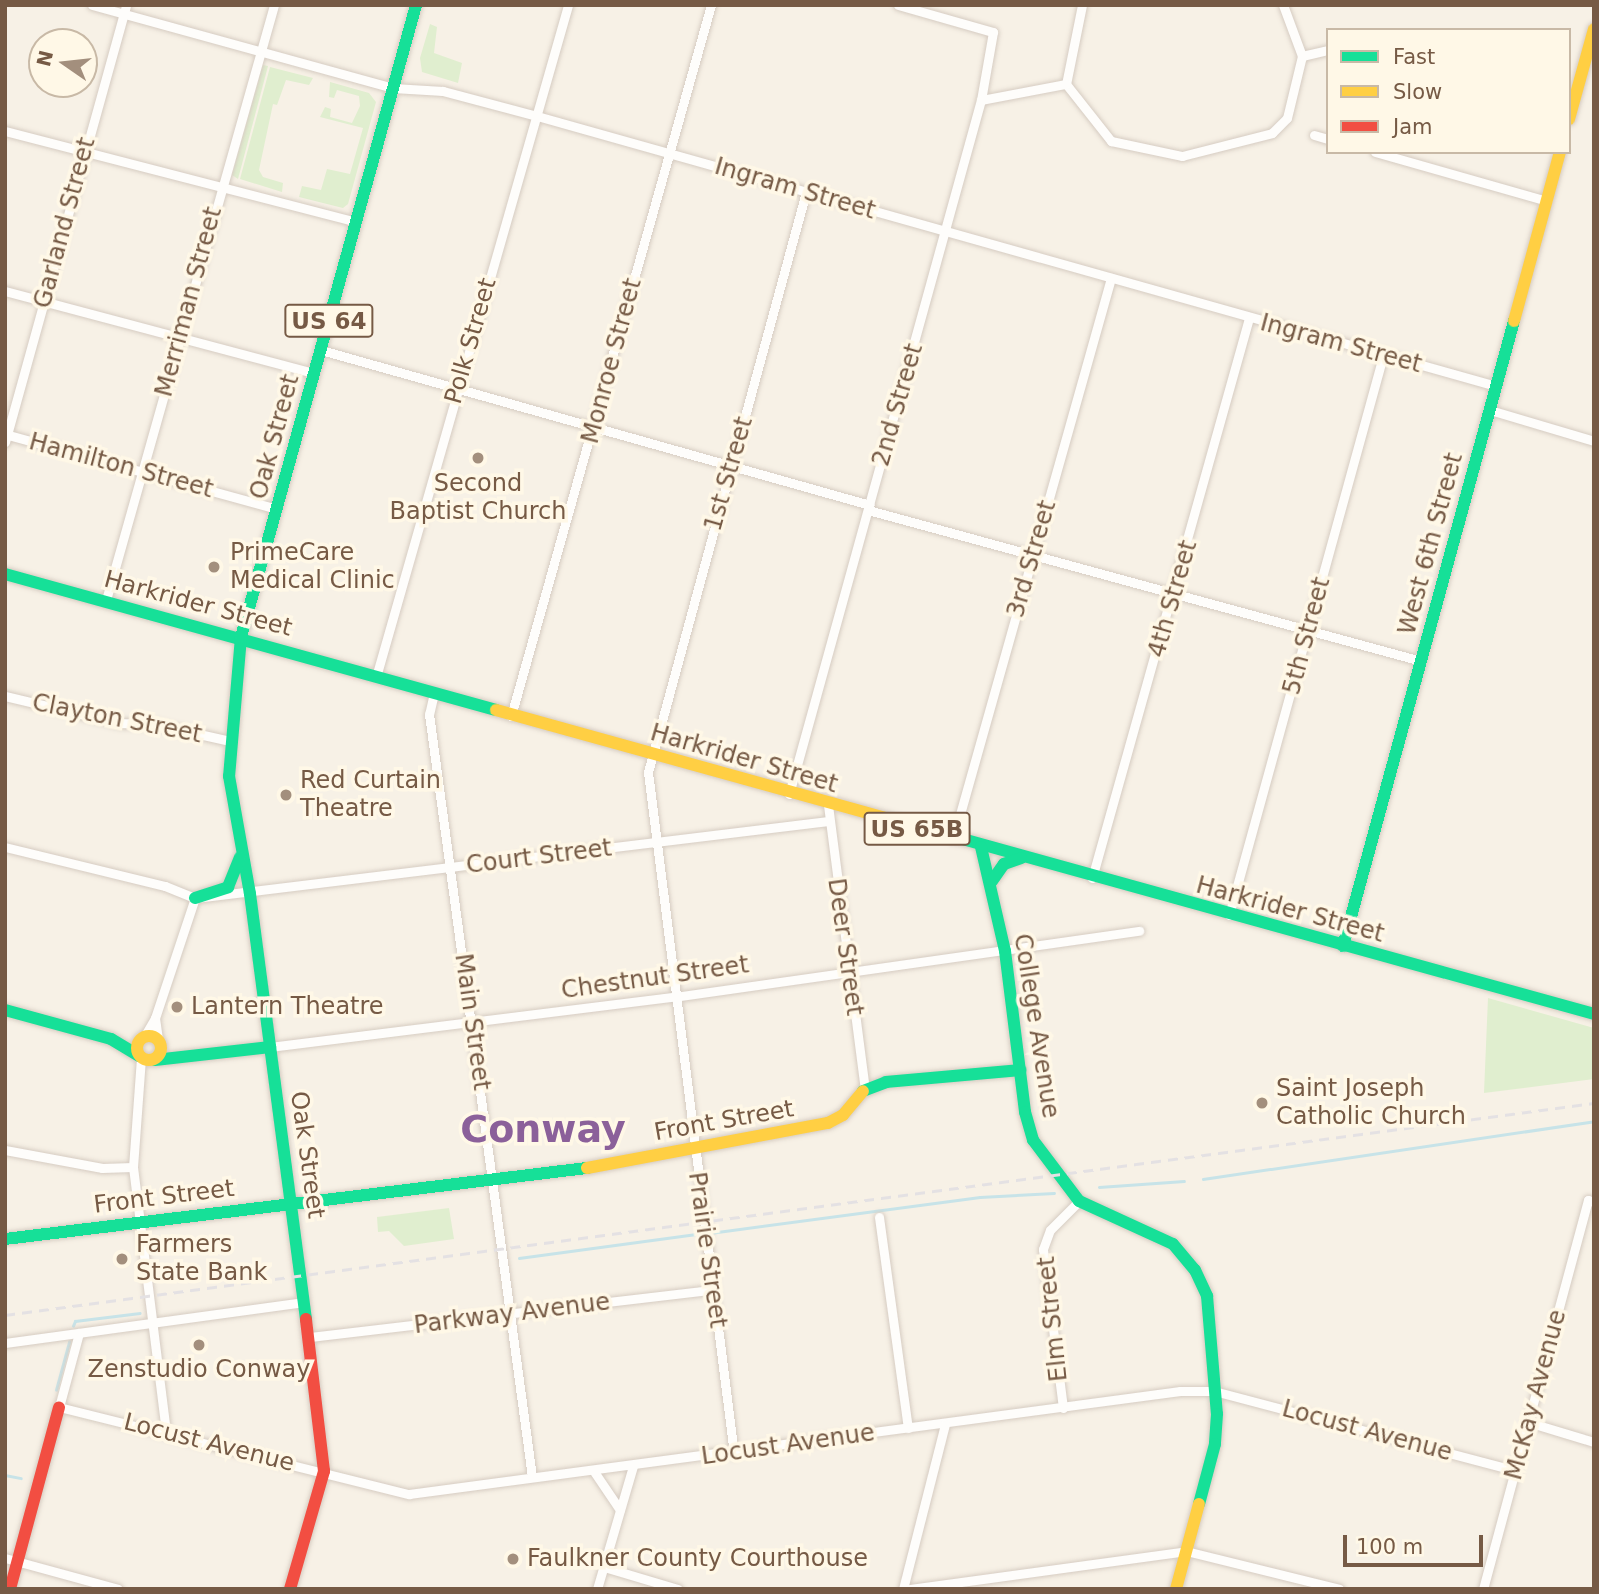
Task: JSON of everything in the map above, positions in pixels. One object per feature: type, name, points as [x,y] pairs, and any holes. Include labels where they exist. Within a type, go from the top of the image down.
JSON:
[{"type":"main road","name":"Oak Street","points":[[324,1471],[293,1204],[250,894],[229,781],[230,741],[241,637],[416,5]]},
{"type":"main road","points":[[1571,105],[1575,78],[1594,29]]},
{"type":"main road","name":"West 6th Street","points":[[1343,946],[1559,154]]},
{"type":"main road","name":"Harkrider Street","points":[[5,574],[241,637],[828,805],[1594,1014]]},
{"type":"main road","name":"Oak Street","points":[[195,898],[228,887],[240,864],[241,846]]},
{"type":"main road","name":"College Avenue","points":[[981,847],[992,881],[1005,951],[1020,1070],[1033,1140],[1079,1201],[1173,1244],[1195,1270],[1208,1296],[1212,1324],[1215,1444],[1176,1589]]},
{"type":"main road","points":[[992,881],[1001,866],[1021,858]]},
{"type":"main road","points":[[5,1010],[111,1040],[147,1059]]},
{"type":"main road","points":[[111,1040],[143,1038],[159,1042],[174,1059]]},
{"type":"main road","points":[[143,1038],[147,1059]]},
{"type":"main road","points":[[147,1059],[159,1042]]},
{"type":"main road","name":"Chestnut Street","points":[[147,1059],[174,1059],[270,1046]]},
{"type":"main road","points":[[865,1089],[893,1081],[1020,1070]]},
{"type":"main road","name":"Front Street","points":[[5,1239],[139,1221],[293,1204],[315,1206],[494,1183],[694,1150],[828,1123],[843,1115],[865,1089]]},
{"type":"main road","points":[[10,1589],[11,1560],[59,1407]]},
{"type":"main road","points":[[290,1589],[324,1471]]},
{"type":"street","name":"Ingram Street","points":[[92,5],[125,10],[261,52],[393,88],[443,91],[537,116],[1496,386]]},
{"type":"street","name":"Merriman Street","points":[[106,600],[220,186],[274,5]]},
{"type":"street","name":"Polk Street","points":[[376,677],[568,5]]},
{"type":"street","name":"Monroe Street","points":[[511,716],[711,5]]},
{"type":"street","name":"2nd Street","points":[[789,793],[947,231],[981,100],[993,32],[898,5]]},
{"type":"street","points":[[1082,5],[1066,84],[1111,141],[1182,156],[1272,133],[1281,126],[1302,56],[1283,5]]},
{"type":"street","name":"Garland Street","points":[[6,437],[125,10]]},
{"type":"street","points":[[1302,56],[1326,50]]},
{"type":"street","points":[[981,100],[1066,84]]},
{"type":"street","points":[[5,131],[356,222]]},
{"type":"street","points":[[1314,135],[1326,138]]},
{"type":"street","points":[[1382,154],[1547,201]]},
{"type":"street","name":"1st Street","points":[[650,755],[806,192]]},
{"type":"street","name":"3rd Street","points":[[953,839],[1111,278]]},
{"type":"street","points":[[5,291],[314,373]]},
{"type":"street","name":"4th Street","points":[[1092,878],[1175,596],[1249,318]]},
{"type":"street","points":[[321,350],[731,466],[1033,556],[1308,633],[1421,661]]},
{"type":"street","name":"5th Street","points":[[1228,915],[1383,356]]},
{"type":"street","points":[[1490,410],[1594,440]]},
{"type":"street","name":"Hamilton Street","points":[[6,437],[277,509]]},
{"type":"street","name":"Main Street","points":[[434,694],[429,714],[513,1315],[532,1477]]},
{"type":"street","name":"Clayton Street","points":[[5,696],[120,723],[154,724],[230,741]]},
{"type":"street","name":"Prairie Street","points":[[650,755],[655,844],[734,1454]]},
{"type":"street","name":"Deer Street","points":[[828,805],[847,974],[865,1089]]},
{"type":"street","name":"Court Street","points":[[195,898],[250,894],[828,821]]},
{"type":"street","points":[[5,847],[165,886],[195,898],[155,1018],[143,1038]]},
{"type":"street","name":"Chestnut Street","points":[[270,1046],[473,1024],[847,974],[1139,931]]},
{"type":"street","points":[[155,1018],[159,1042]]},
{"type":"street","points":[[147,1059],[138,1080],[133,1167],[166,1432]]},
{"type":"street","points":[[5,1150],[102,1168],[133,1167]]},
{"type":"street","name":"Elm Street","points":[[1063,1408],[1043,1249],[1050,1230],[1079,1201]]},
{"type":"street","name":"McKay Avenue","points":[[1483,1589],[1591,1201]]},
{"type":"street","points":[[879,1216],[908,1428]]},
{"type":"street","name":"Parkway Avenue","points":[[310,1337],[713,1290]]},
{"type":"street","points":[[5,1343],[304,1302]]},
{"type":"street","points":[[59,1407],[79,1333]]},
{"type":"street","name":"Locust Avenue","points":[[59,1407],[409,1494],[734,1454],[1180,1391],[1214,1391],[1516,1471]]},
{"type":"street","points":[[1531,1423],[1594,1442]]},
{"type":"street","points":[[903,1589],[945,1424]]},
{"type":"street","points":[[597,1589],[633,1466]]},
{"type":"street","points":[[593,1470],[620,1510]]},
{"type":"street","points":[[910,1589],[1186,1551],[1339,1589]]},
{"type":"street","points":[[11,1560],[118,1589]]},
{"type":"street","points":[[604,1567],[678,1589]]},
{"type":"green space","points":[[430,24],[437,27],[434,53],[462,63],[458,83],[422,72],[420,58]]},
{"type":"green space","points":[[263,65],[268,66],[238,179],[232,175]]},
{"type":"green space","points":[[270,67],[313,78],[309,85],[286,80],[277,105],[273,104],[259,170],[263,177],[283,183],[282,192],[240,179]]},
{"type":"green space","points":[[330,82],[369,93],[376,102],[348,204],[343,208],[299,197],[302,186],[321,190],[327,169],[350,174],[363,128],[320,117],[325,107],[331,109],[330,117],[352,123],[360,106],[359,96],[337,90],[334,98],[329,97]]},
{"type":"green space","points":[[1488,998],[1594,1028],[1594,1079],[1484,1093]]},
{"type":"green space","points":[[449,1208],[454,1239],[404,1246],[389,1231],[378,1232],[377,1217]]},
{"type":"waterway","points":[[1203,1179],[1594,1121]]},
{"type":"waterway","points":[[1099,1187],[1184,1181]]},
{"type":"waterway","points":[[710,1233],[980,1197],[1054,1193]]},
{"type":"waterway","points":[[519,1258],[703,1233]]},
{"type":"waterway","points":[[73,1326],[75,1321],[140,1313]]},
{"type":"waterway","points":[[56,1390],[69,1342]]},
{"type":"waterway","points":[[5,1475],[21,1478]]},
{"type":"railway","points":[[5,1315],[1594,1103]]},
{"type":"traffic: fast","points":[[241,637],[416,5]]},
{"type":"traffic: fast","points":[[1343,946],[1514,321]]},
{"type":"traffic: fast","points":[[5,574],[496,710]]},
{"type":"traffic: fast","points":[[241,637],[229,776],[250,894],[306,1319]]},
{"type":"traffic: fast","points":[[941,833],[1594,1014]]},
{"type":"traffic: fast","points":[[981,847],[1005,951],[1025,1112],[1033,1140],[1079,1201],[1173,1244],[1195,1270],[1207,1296],[1217,1414],[1215,1444],[1199,1504]]},
{"type":"traffic: fast","points":[[195,898],[228,887],[240,857]]},
{"type":"traffic: fast","points":[[992,881],[1004,864],[1021,858]]},
{"type":"traffic: fast","points":[[5,1010],[111,1039],[139,1056]]},
{"type":"traffic: fast","points":[[155,1060],[270,1047]]},
{"type":"traffic: fast","points":[[863,1091],[886,1082],[1020,1070]]},
{"type":"traffic: fast","points":[[5,1239],[587,1168]]},
{"type":"traffic: slow","points":[[1571,112],[1594,29]]},
{"type":"traffic: slow","points":[[1514,321],[1559,154]]},
{"type":"traffic: slow","points":[[496,710],[941,833]]},
{"type":"traffic: slow","points":[[149,1036],[158,1039],[161,1048],[158,1057],[149,1060],[140,1057],[137,1048],[140,1039],[149,1036]]},
{"type":"traffic: slow","points":[[587,1168],[828,1123],[843,1115],[863,1091]]},
{"type":"traffic: slow","points":[[1176,1589],[1199,1504]]},
{"type":"traffic: jam","points":[[290,1589],[324,1471],[306,1319]]},
{"type":"traffic: jam","points":[[10,1589],[59,1407]]},
{"type":"place","name":"Second Baptist Church","points":[[478,458]]},
{"type":"place","name":"PrimeCare Medical Clinic","points":[[214,567]]},
{"type":"place","name":"Red Curtain Theatre","points":[[286,795]]},
{"type":"place","name":"Lantern Theatre","points":[[177,1007]]},
{"type":"place","name":"Saint Joseph Catholic Church","points":[[1262,1103]]},
{"type":"place","name":"Farmers State Bank","points":[[122,1259]]},
{"type":"place","name":"Zenstudio Conway","points":[[199,1345]]},
{"type":"place","name":"Faulkner County Courthouse","points":[[513,1559]]},
{"type":"district","name":"Conway","points":[[543,1130]]}]
